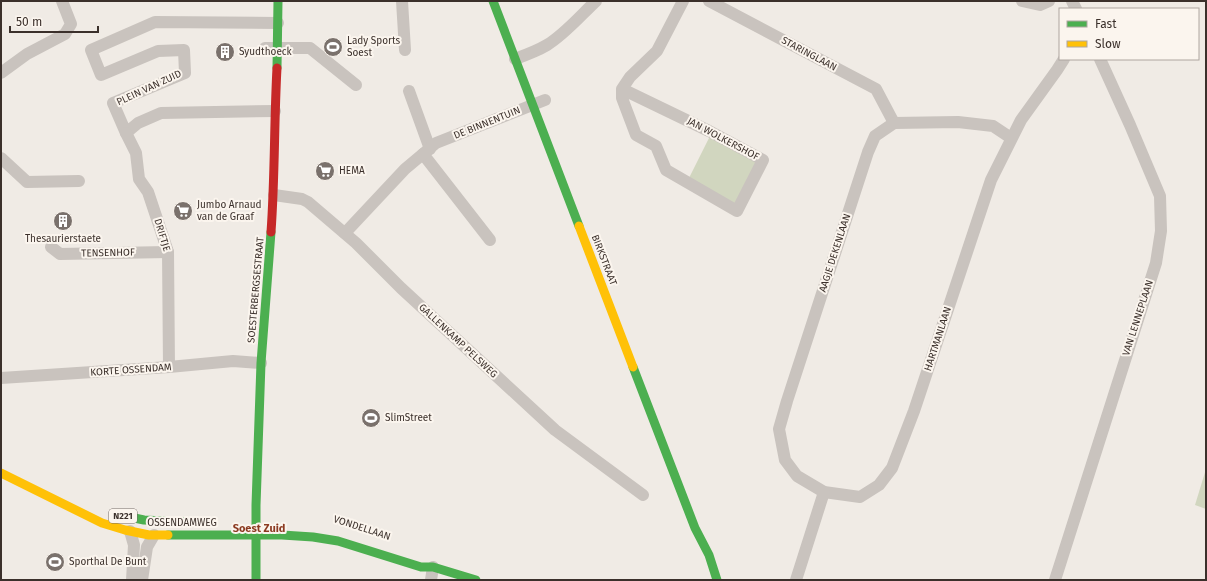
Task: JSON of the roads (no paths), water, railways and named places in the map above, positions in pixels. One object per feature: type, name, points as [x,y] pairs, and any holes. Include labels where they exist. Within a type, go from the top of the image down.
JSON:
[{"type":"main road","name":"SOESTERBERGSESTRAAT","points":[[256,580],[256,523],[261,363],[274,195],[278,1]]},
{"type":"main road","name":"BIRKSTRAAT","points":[[493,1],[695,528],[709,555],[718,580]]},
{"type":"main road","points":[[1,463],[64,494]]},
{"type":"main road","name":"OSSENDAMWEG","points":[[1,473],[102,523],[130,531],[154,535],[256,535]]},
{"type":"main road","name":"OSSENDAMWEG","points":[[110,513],[144,520],[196,522]]},
{"type":"main road","name":"BIRKSTRAAT","points":[[695,528],[698,554]]},
{"type":"main road","name":"VONDELLAAN","points":[[256,535],[313,537],[338,541],[421,567],[433,568],[476,580]]},
{"type":"main road","name":"VONDELLAAN","points":[[366,540],[423,560],[433,568]]},
{"type":"street","points":[[1,73],[27,54],[65,34],[71,24],[62,1]]},
{"type":"street","points":[[402,1],[405,50]]},
{"type":"street","points":[[515,59],[547,45],[596,1]]},
{"type":"street","points":[[622,89],[630,76],[657,51],[683,1]]},
{"type":"street","name":"STARINGLAAN","points":[[709,1],[876,89],[894,122]]},
{"type":"street","points":[[1022,1],[1045,3]]},
{"type":"street","name":"PLEIN VAN ZUID","points":[[126,133],[114,104],[185,73],[184,50],[158,51],[101,75],[90,50],[155,22],[278,23]]},
{"type":"street","points":[[265,48],[310,48],[356,85]]},
{"type":"street","name":"HARTMANLAAN","points":[[824,492],[860,496],[879,485],[892,468],[914,411],[991,180],[1021,120],[1063,60]]},
{"type":"street","name":"VAN LENNEPLAAN","points":[[1055,580],[1156,263],[1161,231],[1160,196],[1100,60]]},
{"type":"street","name":"JAN WOLKERSHOF","points":[[622,89],[709,131],[763,160],[737,211],[686,183],[666,170],[656,146],[636,136],[622,98],[622,89]]},
{"type":"street","points":[[409,91],[426,152],[490,240]]},
{"type":"street","name":"DE BINNENTUIN","points":[[345,233],[405,169],[436,143],[545,100]]},
{"type":"street","points":[[126,133],[138,123],[161,114],[275,111]]},
{"type":"street","points":[[894,122],[958,122],[993,126],[1011,138]]},
{"type":"street","name":"AAGJE DEKENLAAN","points":[[824,492],[797,476],[785,460],[779,429],[868,152],[876,136],[894,122]]},
{"type":"street","name":"DRIFTJE","points":[[126,133],[136,153],[139,179],[148,192],[168,252],[169,367]]},
{"type":"street","points":[[1,158],[27,182],[78,181]]},
{"type":"street","name":"GALLENKAMP PELSWEG","points":[[274,195],[305,200],[356,243],[400,288],[555,430],[643,494]]},
{"type":"street","name":"TENSENHOF","points":[[51,247],[60,254],[168,252]]},
{"type":"street","name":"KORTE OSSENDAM","points":[[1,378],[169,367],[233,361],[261,363]]},
{"type":"street","points":[[796,580],[824,492]]},
{"type":"street","points":[[130,531],[134,545],[132,580]]},
{"type":"street","points":[[142,580],[147,547],[154,535]]},
{"type":"street","points":[[431,580],[433,568]]},
{"type":"place","name":"Lady Sports Soest","points":[[333,47]]},
{"type":"place","name":"Syudthoeck","points":[[225,52]]},
{"type":"place","name":"HEMA","points":[[325,171]]},
{"type":"place","name":"Jumbo Arnaud van de Graaf","points":[[183,211]]},
{"type":"place","name":"Thesaurierstaete","points":[[63,221]]},
{"type":"place","name":"SlimStreet","points":[[371,418]]},
{"type":"place","name":"Sporthal De Bunt","points":[[55,562]]},
{"type":"district","name":"Soest Zuid","points":[[259,528]]}]
